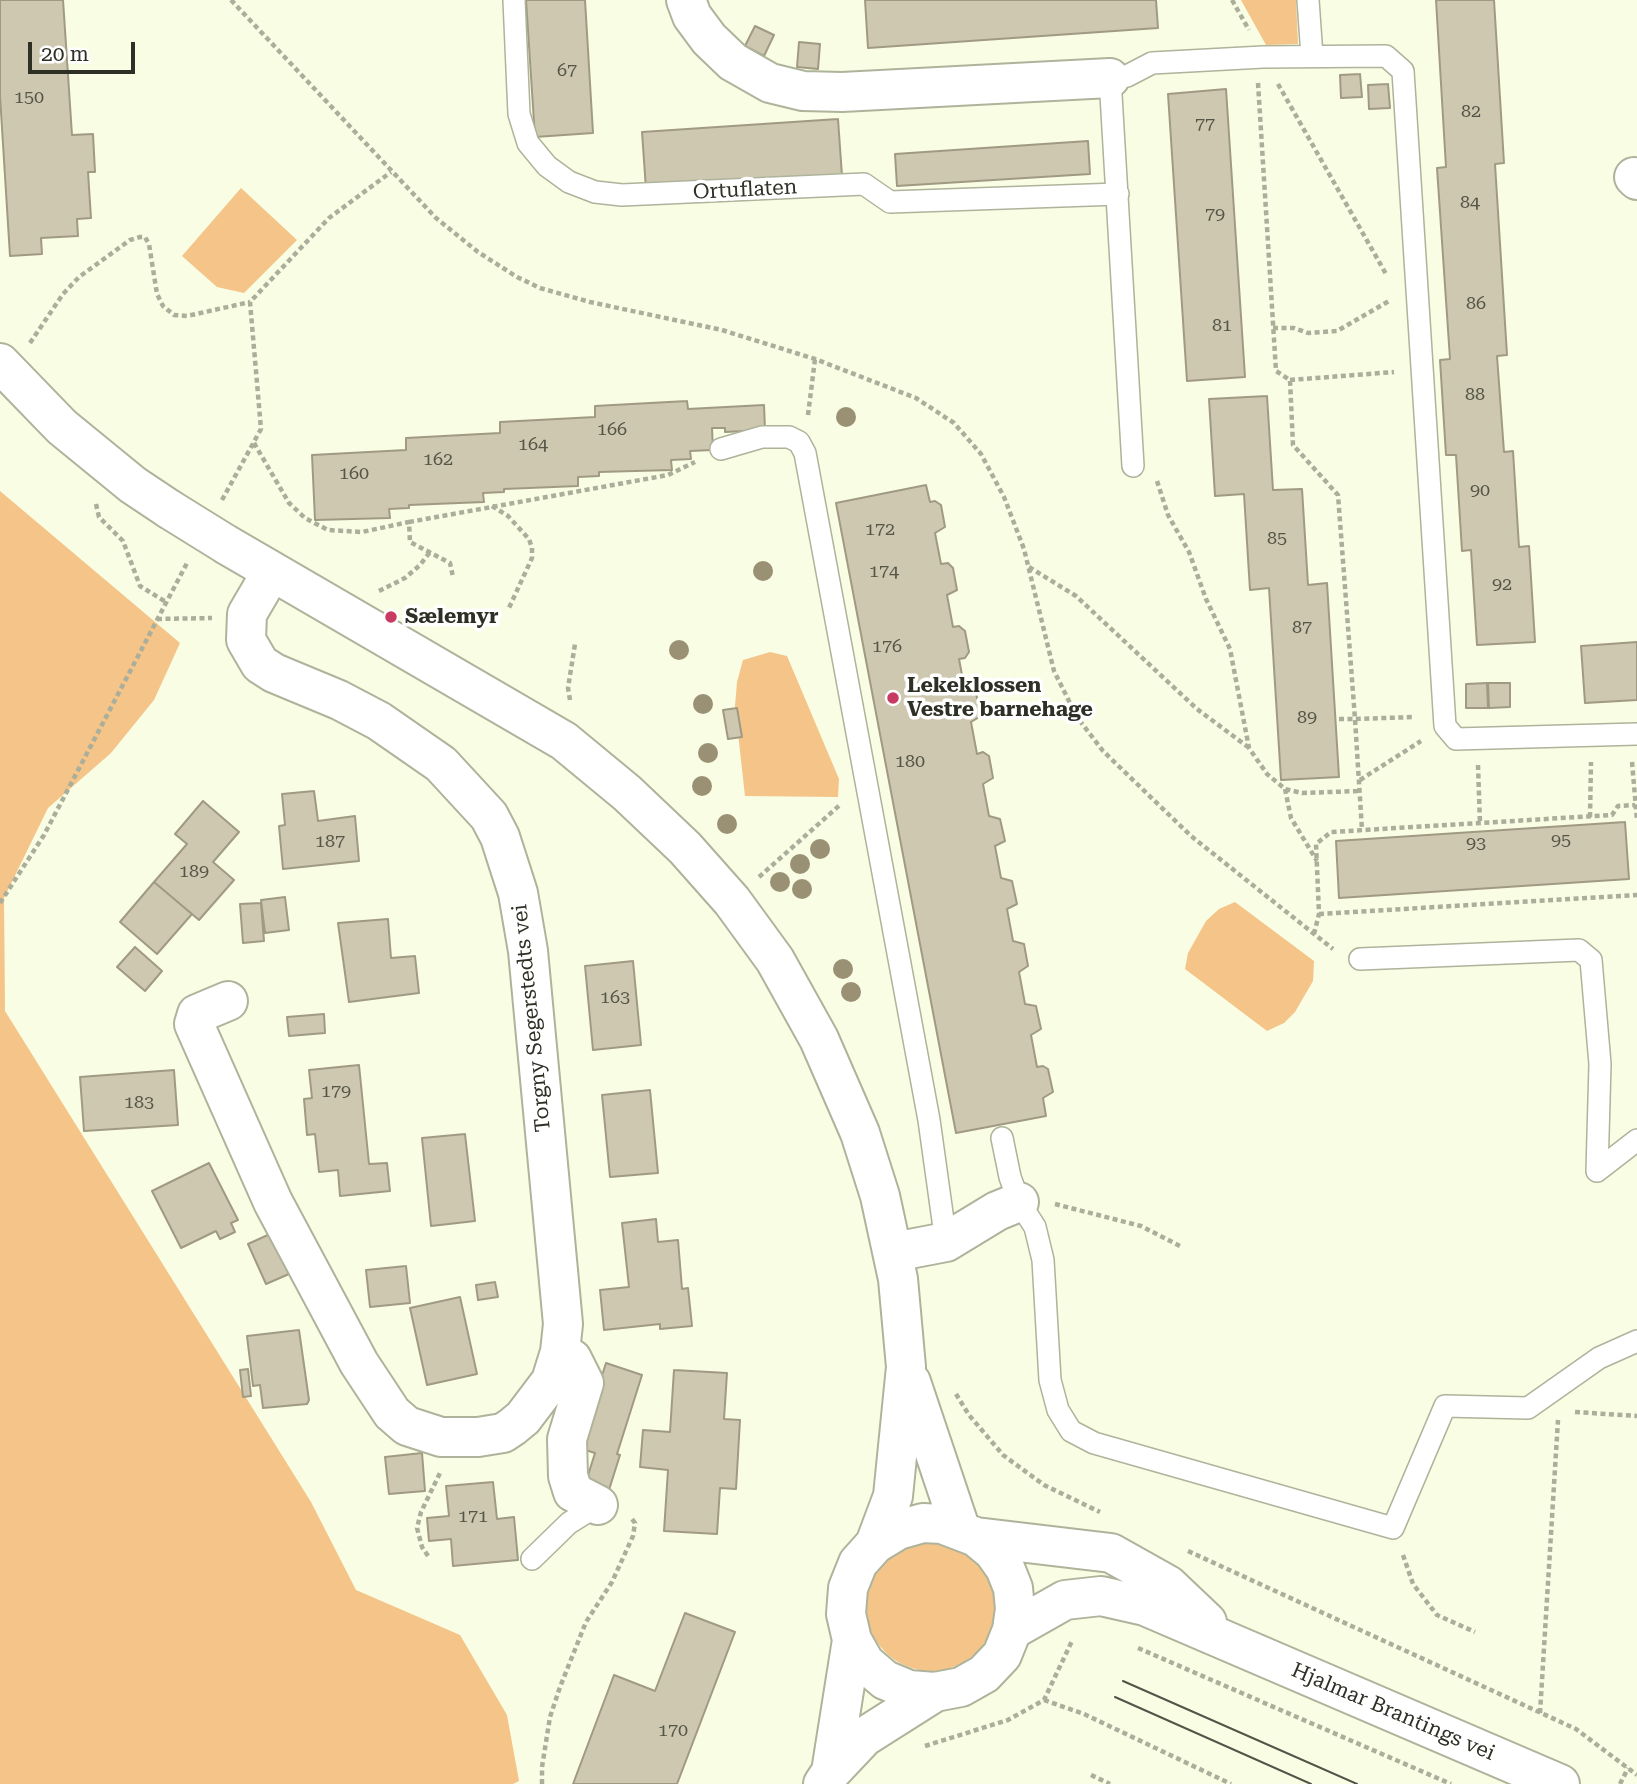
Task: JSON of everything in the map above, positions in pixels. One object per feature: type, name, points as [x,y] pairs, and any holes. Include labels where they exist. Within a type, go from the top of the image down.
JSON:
[{"type":"street","points":[[685,0],[692,16],[709,39],[733,62],[770,83],[803,91],[842,92],[1111,78]]},
{"type":"street","points":[[2,367],[62,427],[133,485],[169,509],[271,573],[564,741],[627,793],[685,848],[732,901],[775,960],[818,1039],[860,1133],[896,1265],[906,1367],[893,1496],[875,1544]]},
{"type":"street","points":[[247,614],[271,573]]},
{"type":"street","name":"Torgny Segerstedts vei","points":[[228,1001],[197,1014],[194,1024],[273,1202],[359,1363],[393,1413],[407,1426],[441,1437],[478,1437],[503,1433],[523,1418],[544,1392],[560,1352],[563,1324],[528,951],[518,893],[500,837],[474,797],[441,764],[379,721],[260,664],[246,640],[247,614]]},
{"type":"street","points":[[896,1265],[946,1242],[997,1210],[1019,1202]]},
{"type":"street","points":[[560,1352],[572,1359],[584,1383],[567,1439],[568,1476],[573,1492],[598,1505]]},
{"type":"street","points":[[906,1367],[968,1532]]},
{"type":"street","points":[[923,1523],[968,1532],[993,1550],[1005,1568],[1013,1588],[1015,1609],[1012,1630],[1002,1655],[984,1674],[961,1687],[936,1692],[909,1690],[885,1680],[865,1663],[852,1640],[846,1614],[848,1588],[858,1563],[875,1544],[898,1530],[923,1523]]},
{"type":"street","name":"Hjalmar Brantings vei","points":[[968,1532],[1111,1553],[1168,1585],[1226,1640]]},
{"type":"street","name":"Hjalmar Brantings vei","points":[[1012,1630],[1065,1600],[1101,1597],[1145,1605],[1560,1784]]},
{"type":"street","points":[[827,1778],[852,1640]]},
{"type":"street","points":[[827,1778],[864,1737],[936,1692]]},
{"type":"lane","name":"Ortuflaten","points":[[514,0],[519,114],[528,143],[547,166],[569,182],[595,192],[622,195],[864,184],[890,202],[1118,194]]},
{"type":"lane","points":[[1308,0],[1312,56]]},
{"type":"lane","points":[[1133,466],[1111,78],[1128,76],[1152,63],[1312,56],[1386,56],[1403,71],[1445,721],[1456,739],[1633,734]]},
{"type":"lane","points":[[721,449],[762,437],[789,437],[799,442],[805,453],[929,1120],[946,1242]]},
{"type":"lane","points":[[1360,959],[1579,950],[1591,960],[1600,1064],[1597,1171],[1637,1140]]},
{"type":"lane","points":[[1002,1138],[1019,1202],[1035,1227],[1043,1260],[1050,1380],[1058,1410],[1071,1431],[1094,1443],[1393,1528],[1445,1406],[1528,1408],[1553,1402],[1600,1358],[1637,1341]]},
{"type":"lane","points":[[532,1559],[569,1523],[598,1505]]},
{"type":"path","points":[[1260,58],[1392,284]]},
{"type":"path","points":[[1260,58],[1276,371],[1290,380],[1422,370]]},
{"type":"path","points":[[2,367],[28,346],[63,294],[79,277],[130,240],[140,237],[145,237],[149,244],[157,294],[163,306],[174,314],[187,316],[250,302]]},
{"type":"path","points":[[1273,328],[1294,328],[1308,333],[1337,331],[1398,295]]},
{"type":"path","points":[[799,442],[808,416],[815,359]]},
{"type":"path","points":[[1290,380],[1293,445],[1338,495],[1362,830]]},
{"type":"path","points":[[253,442],[289,503],[305,518],[328,530],[362,532],[668,475],[721,449]]},
{"type":"path","points":[[1133,466],[1154,470],[1168,515],[1189,552],[1206,599],[1230,649],[1249,748]]},
{"type":"path","points":[[96,503],[99,517],[123,541],[140,586],[166,603]]},
{"type":"path","points":[[492,506],[508,516],[529,539],[532,548],[532,558],[508,610]]},
{"type":"path","points":[[409,522],[410,542],[450,563],[453,577]]},
{"type":"path","points":[[376,592],[405,578],[430,552]]},
{"type":"path","points":[[1028,566],[1076,596],[1188,701],[1249,748],[1267,774],[1285,789],[1302,793],[1359,790]]},
{"type":"path","points":[[157,619],[228,619],[247,614]]},
{"type":"path","points":[[570,705],[568,688],[575,644]]},
{"type":"path","points":[[1339,719],[1445,721]]},
{"type":"path","points":[[1360,780],[1445,721]]},
{"type":"path","points":[[1633,734],[1637,820]]},
{"type":"path","points":[[1590,817],[1592,735]]},
{"type":"path","points":[[1478,739],[1480,824]]},
{"type":"path","points":[[732,901],[866,782]]},
{"type":"path","points":[[1285,789],[1291,818],[1318,862]]},
{"type":"path","points":[[1314,934],[1319,914],[1316,845],[1331,832],[1590,817],[1612,815],[1619,806],[1635,805]]},
{"type":"path","points":[[1319,914],[1637,895]]},
{"type":"path","points":[[1019,1202],[1073,1206],[1141,1226],[1180,1246]]},
{"type":"path","points":[[953,1387],[969,1415],[1003,1455],[1044,1485],[1103,1513]]},
{"type":"path","points":[[1540,1713],[1553,1402],[1637,1416]]},
{"type":"path","points":[[428,1556],[422,1547],[417,1528],[421,1511],[441,1471]]},
{"type":"path","points":[[542,1784],[550,1717],[560,1687],[586,1622],[612,1582],[633,1536],[635,1523],[628,1515],[598,1505]]},
{"type":"path","points":[[1393,1528],[1413,1584],[1425,1601],[1437,1615],[1475,1632]]},
{"type":"path","points":[[1176,1546],[1577,1729],[1637,1775]]},
{"type":"path","points":[[1138,1648],[1451,1784]]},
{"type":"path","points":[[1045,1700],[1084,1714],[1231,1784]]},
{"type":"path","points":[[1620,1784],[1628,1769]]},
{"type":"path","points":[[1091,1775],[1110,1784]]},
{"type":"shaded area","points":[[1241,0],[1296,0],[1298,44],[1266,45]]},
{"type":"shaded area","points":[[241,188],[297,240],[244,293],[217,287],[182,256]]},
{"type":"shaded area","points":[[0,491],[180,643],[154,700],[111,753],[48,808],[4,898],[5,1011],[311,1502],[356,1590],[460,1635],[507,1715],[519,1781],[513,1784],[0,1784]]},
{"type":"shaded area","points":[[770,652],[787,656],[839,779],[838,797],[745,796],[735,706],[737,682],[743,660]]},
{"type":"shaded area","points":[[1235,902],[1314,961],[1313,981],[1295,1012],[1284,1023],[1267,1031],[1185,969],[1188,953],[1206,921],[1219,909]]},
{"type":"shaded area","points":[[931,1541],[956,1546],[977,1560],[991,1581],[996,1606],[991,1631],[977,1652],[956,1666],[931,1671],[906,1666],[885,1652],[871,1631],[866,1606],[871,1581],[885,1560],[906,1546]]},
{"type":"building","points":[[0,0],[63,0],[72,135],[93,134],[95,172],[88,172],[91,218],[77,219],[78,236],[41,238],[42,254],[10,256],[0,96]]},
{"type":"building","points":[[526,0],[585,0],[593,133],[535,137]]},
{"type":"building","points":[[865,0],[1156,0],[1158,28],[868,48]]},
{"type":"building","points":[[1436,0],[1494,0],[1504,163],[1495,164],[1507,355],[1497,356],[1504,452],[1513,451],[1519,547],[1529,546],[1535,642],[1477,645],[1471,550],[1462,551],[1456,455],[1446,455],[1440,360],[1450,359],[1437,168],[1446,167]]},
{"type":"building","points":[[755,26],[774,35],[764,56],[745,46]]},
{"type":"building","points":[[799,42],[820,44],[818,69],[797,67]]},
{"type":"building","points":[[1360,74],[1362,97],[1341,98],[1340,75]]},
{"type":"building","points":[[1388,84],[1390,108],[1369,109],[1368,85]]},
{"type":"building","points":[[1226,89],[1245,377],[1187,381],[1168,94]]},
{"type":"building","points":[[838,119],[842,176],[646,189],[642,132]]},
{"type":"building","points":[[1088,141],[1090,174],[897,186],[895,154]]},
{"type":"building","points":[[1267,396],[1273,490],[1302,489],[1308,585],[1327,583],[1339,777],[1281,780],[1269,588],[1250,590],[1244,494],[1215,496],[1209,399]]},
{"type":"building","points":[[687,401],[688,409],[764,405],[765,430],[725,432],[725,428],[712,428],[713,450],[690,451],[691,459],[671,460],[672,470],[599,472],[599,476],[578,477],[578,486],[504,489],[504,492],[483,493],[484,502],[409,505],[409,508],[389,509],[390,518],[315,520],[312,455],[406,450],[406,438],[500,433],[500,422],[595,417],[595,406]]},
{"type":"building","points":[[926,485],[930,502],[935,501],[941,505],[945,527],[935,533],[941,564],[948,563],[953,568],[957,590],[947,595],[953,627],[959,626],[965,631],[969,652],[965,658],[959,659],[965,691],[976,693],[981,716],[971,722],[977,754],[983,752],[989,756],[993,778],[983,784],[989,816],[1000,819],[1005,841],[995,846],[1001,878],[1012,881],[1017,904],[1007,909],[1013,941],[1024,944],[1028,966],[1019,972],[1025,1004],[1036,1006],[1041,1029],[1031,1035],[1037,1067],[1048,1069],[1053,1092],[1043,1098],[1046,1116],[956,1133],[836,503]]},
{"type":"building","points":[[1637,642],[1637,700],[1585,703],[1581,646]]},
{"type":"building","points":[[1487,683],[1488,708],[1466,708],[1466,684]]},
{"type":"building","points":[[1488,683],[1510,683],[1510,707],[1489,708]]},
{"type":"building","points":[[737,708],[742,737],[728,739],[723,710]]},
{"type":"building","points":[[314,791],[318,821],[355,816],[359,861],[283,869],[279,826],[285,825],[282,794]]},
{"type":"building","points":[[203,801],[239,832],[213,862],[234,880],[199,920],[154,882],[187,844],[175,834]]},
{"type":"building","points":[[1625,822],[1629,879],[1339,898],[1336,841]]},
{"type":"building","points":[[154,882],[192,914],[157,954],[120,922]]},
{"type":"building","points":[[285,897],[289,930],[265,933],[261,900]]},
{"type":"building","points":[[261,903],[264,941],[243,943],[240,904]]},
{"type":"building","points":[[388,919],[391,958],[415,956],[419,993],[349,1002],[338,923]]},
{"type":"building","points":[[135,947],[162,971],[145,991],[117,967]]},
{"type":"building","points":[[633,961],[641,1045],[593,1050],[585,966]]},
{"type":"building","points":[[324,1014],[325,1033],[289,1036],[287,1017]]},
{"type":"building","points":[[359,1065],[369,1164],[387,1163],[390,1191],[340,1196],[338,1170],[319,1172],[315,1134],[307,1135],[304,1099],[312,1098],[309,1070]]},
{"type":"building","points":[[174,1070],[178,1125],[84,1131],[80,1077]]},
{"type":"building","points":[[650,1090],[658,1173],[610,1177],[602,1095]]},
{"type":"building","points":[[465,1134],[475,1221],[431,1226],[422,1138]]},
{"type":"building","points":[[209,1163],[238,1220],[231,1223],[235,1232],[220,1239],[216,1231],[181,1248],[152,1191]]},
{"type":"building","points":[[656,1219],[658,1242],[678,1240],[682,1289],[688,1288],[692,1326],[660,1329],[660,1324],[604,1330],[600,1290],[629,1287],[622,1223]]},
{"type":"building","points":[[270,1234],[289,1274],[266,1284],[248,1244]]},
{"type":"building","points":[[406,1266],[410,1303],[370,1307],[366,1270]]},
{"type":"building","points":[[495,1282],[498,1297],[478,1300],[476,1285]]},
{"type":"building","points":[[460,1297],[477,1374],[427,1385],[410,1308]]},
{"type":"building","points":[[299,1330],[309,1400],[307,1404],[263,1408],[260,1385],[253,1386],[247,1336]]},
{"type":"building","points":[[606,1363],[642,1375],[617,1454],[620,1455],[608,1493],[585,1485],[595,1453],[579,1448]]},
{"type":"building","points":[[248,1369],[251,1396],[243,1397],[240,1370]]},
{"type":"building","points":[[674,1370],[727,1373],[724,1419],[740,1420],[736,1489],[720,1488],[717,1534],[664,1531],[668,1470],[640,1467],[643,1430],[670,1432]]},
{"type":"building","points":[[422,1453],[425,1491],[389,1494],[385,1457]]},
{"type":"building","points":[[493,1482],[497,1519],[514,1517],[518,1560],[453,1566],[451,1539],[429,1541],[427,1518],[449,1516],[446,1486]]},
{"type":"building","points":[[685,1613],[735,1632],[677,1784],[573,1784],[614,1675],[655,1691]]},
{"type":"tram line","points":[[1123,1681],[1357,1784]]},
{"type":"tram line","points":[[1115,1697],[1311,1784]]},
{"type":"place","name":"Sælemyr","points":[[391,617]]},
{"type":"place","name":"Lekeklossen Vestre barnehage","points":[[893,698]]}]
